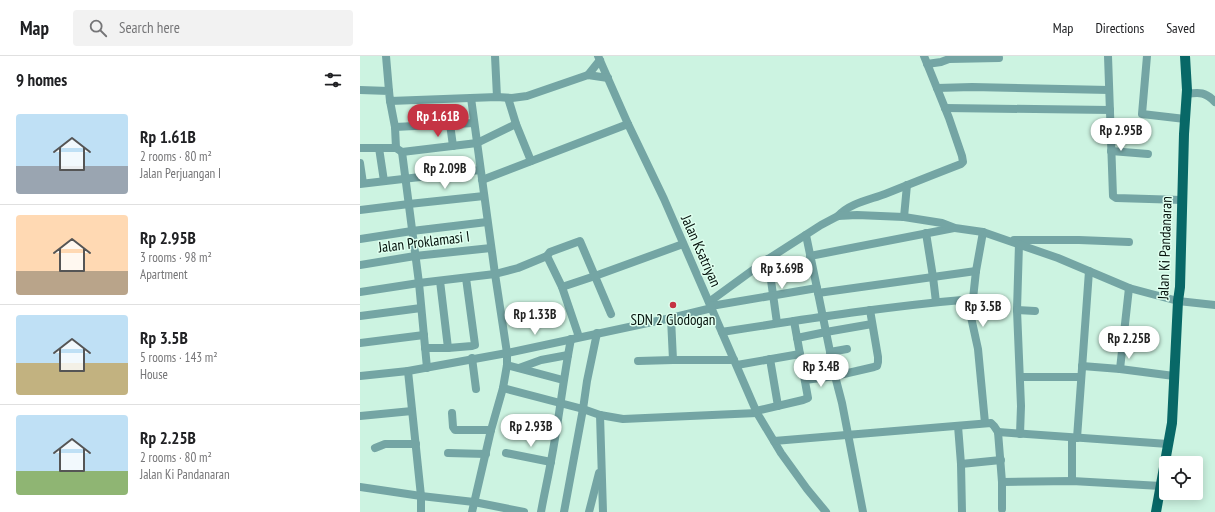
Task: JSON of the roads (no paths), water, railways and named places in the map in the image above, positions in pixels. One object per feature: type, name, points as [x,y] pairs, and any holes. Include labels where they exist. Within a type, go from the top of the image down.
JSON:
[{"type":"main road","name":"Jalan Ki Pandanaran","points":[[1166,456],[1172,423],[1180,287],[1184,119],[1187,94],[1185,56]]},
{"type":"main road","name":"Jalan Ki Pandanaran","points":[[1156,512],[1159,492]]},
{"type":"street","points":[[386,56],[390,101],[409,204],[419,283],[427,368]]},
{"type":"street","points":[[495,56],[497,97]]},
{"type":"street","points":[[1108,56],[1112,196],[1114,198],[1182,200]]},
{"type":"street","points":[[1146,56],[1142,114],[1184,119]]},
{"type":"street","points":[[588,75],[599,58]]},
{"type":"street","name":"Jalan Ksatriyan","points":[[599,58],[757,412],[774,441],[807,489],[826,512]]},
{"type":"street","points":[[710,305],[768,260],[821,225],[838,216],[847,208],[960,164],[963,158],[926,60],[941,62],[949,59],[1000,58]]},
{"type":"street","points":[[390,101],[497,97],[508,98],[530,95],[588,75],[608,78]]},
{"type":"street","points":[[937,88],[972,87],[1109,90]]},
{"type":"street","points":[[360,90],[389,91]]},
{"type":"street","points":[[1187,94],[1195,92],[1202,93],[1209,96],[1215,102]]},
{"type":"street","points":[[471,98],[494,274],[508,365],[472,512]]},
{"type":"street","points":[[508,98],[516,124],[531,161]]},
{"type":"street","points":[[945,108],[1110,110]]},
{"type":"street","points":[[395,127],[474,123]]},
{"type":"street","points":[[450,124],[453,146]]},
{"type":"street","points":[[360,148],[399,150],[477,143],[516,124]]},
{"type":"street","points":[[482,180],[628,124]]},
{"type":"street","points":[[379,148],[384,181]]},
{"type":"street","points":[[1111,151],[1148,154]]},
{"type":"street","points":[[360,163],[362,184],[480,170]]},
{"type":"street","points":[[904,217],[907,185]]},
{"type":"street","points":[[360,210],[484,196]]},
{"type":"street","points":[[838,216],[857,215],[904,217],[942,223],[955,228],[983,232],[1058,258],[1129,288],[1178,301],[1215,305]]},
{"type":"street","points":[[360,239],[487,222]]},
{"type":"street","points":[[810,256],[955,228]]},
{"type":"street","points":[[983,232],[976,271],[971,308],[971,320],[978,349],[985,423]]},
{"type":"street","points":[[926,233],[936,302]]},
{"type":"street","points":[[806,235],[835,376],[849,435],[863,512]]},
{"type":"street","points":[[1006,240],[1129,242]]},
{"type":"street","points":[[360,292],[494,274],[518,268],[546,256],[553,251],[580,241],[611,314]]},
{"type":"street","points":[[562,287],[683,244]]},
{"type":"street","points":[[1019,244],[1017,310],[1021,406],[1020,434]]},
{"type":"street","name":"Jalan Proklamasi I","points":[[360,265],[415,256],[491,248]]},
{"type":"street","points":[[546,256],[562,287],[579,337]]},
{"type":"street","points":[[768,260],[776,323]]},
{"type":"street","points":[[360,374],[408,371],[472,358],[507,353],[671,318],[710,305],[773,295],[976,271]]},
{"type":"street","points":[[1072,481],[1074,438],[1082,366],[1089,271]]},
{"type":"street","points":[[425,348],[448,348],[472,346],[476,344],[466,278]]},
{"type":"street","points":[[440,281],[448,348]]},
{"type":"street","points":[[1120,369],[1129,288]]},
{"type":"street","points":[[722,332],[823,316],[973,299]]},
{"type":"street","points":[[360,316],[421,308]]},
{"type":"street","points":[[805,380],[835,376],[874,367],[878,364],[870,310]]},
{"type":"street","points":[[1017,310],[1035,311]]},
{"type":"street","points":[[671,318],[673,360]]},
{"type":"street","points":[[503,388],[583,409],[600,415],[629,419],[757,412],[808,398],[794,321]]},
{"type":"street","points":[[797,338],[872,324]]},
{"type":"street","points":[[564,512],[583,409],[586,381],[597,333]]},
{"type":"street","points":[[360,343],[424,335]]},
{"type":"street","points":[[541,512],[551,462],[561,403],[563,380],[571,339]]},
{"type":"street","points":[[830,352],[847,349]]},
{"type":"street","points":[[638,361],[673,360],[736,363],[800,354]]},
{"type":"street","points":[[519,368],[541,360],[568,355]]},
{"type":"street","points":[[472,358],[476,389]]},
{"type":"street","points":[[770,359],[778,406]]},
{"type":"street","points":[[508,365],[563,380]]},
{"type":"street","points":[[1082,366],[1174,376]]},
{"type":"street","points":[[408,371],[421,496],[421,512]]},
{"type":"street","points":[[1020,377],[1081,377]]},
{"type":"street","points":[[360,416],[412,411]]},
{"type":"street","points":[[452,413],[452,427],[455,430],[491,430]]},
{"type":"street","points":[[600,415],[603,512]]},
{"type":"street","points":[[774,441],[985,423],[992,424],[998,432],[1001,460],[1002,482],[1000,511]]},
{"type":"street","points":[[958,426],[961,464],[962,512]]},
{"type":"street","points":[[998,432],[1168,444]]},
{"type":"street","points":[[375,448],[385,444],[416,444]]},
{"type":"street","points":[[448,453],[486,454]]},
{"type":"street","points":[[506,453],[551,462]]},
{"type":"street","points":[[961,464],[1001,460]]},
{"type":"street","points":[[588,512],[601,465]]},
{"type":"street","points":[[1002,482],[1072,481],[1159,486]]},
{"type":"street","points":[[360,487],[474,502],[524,512]]},
{"type":"place","name":"SDN 2 Glodogan","points":[[673,305]]}]
